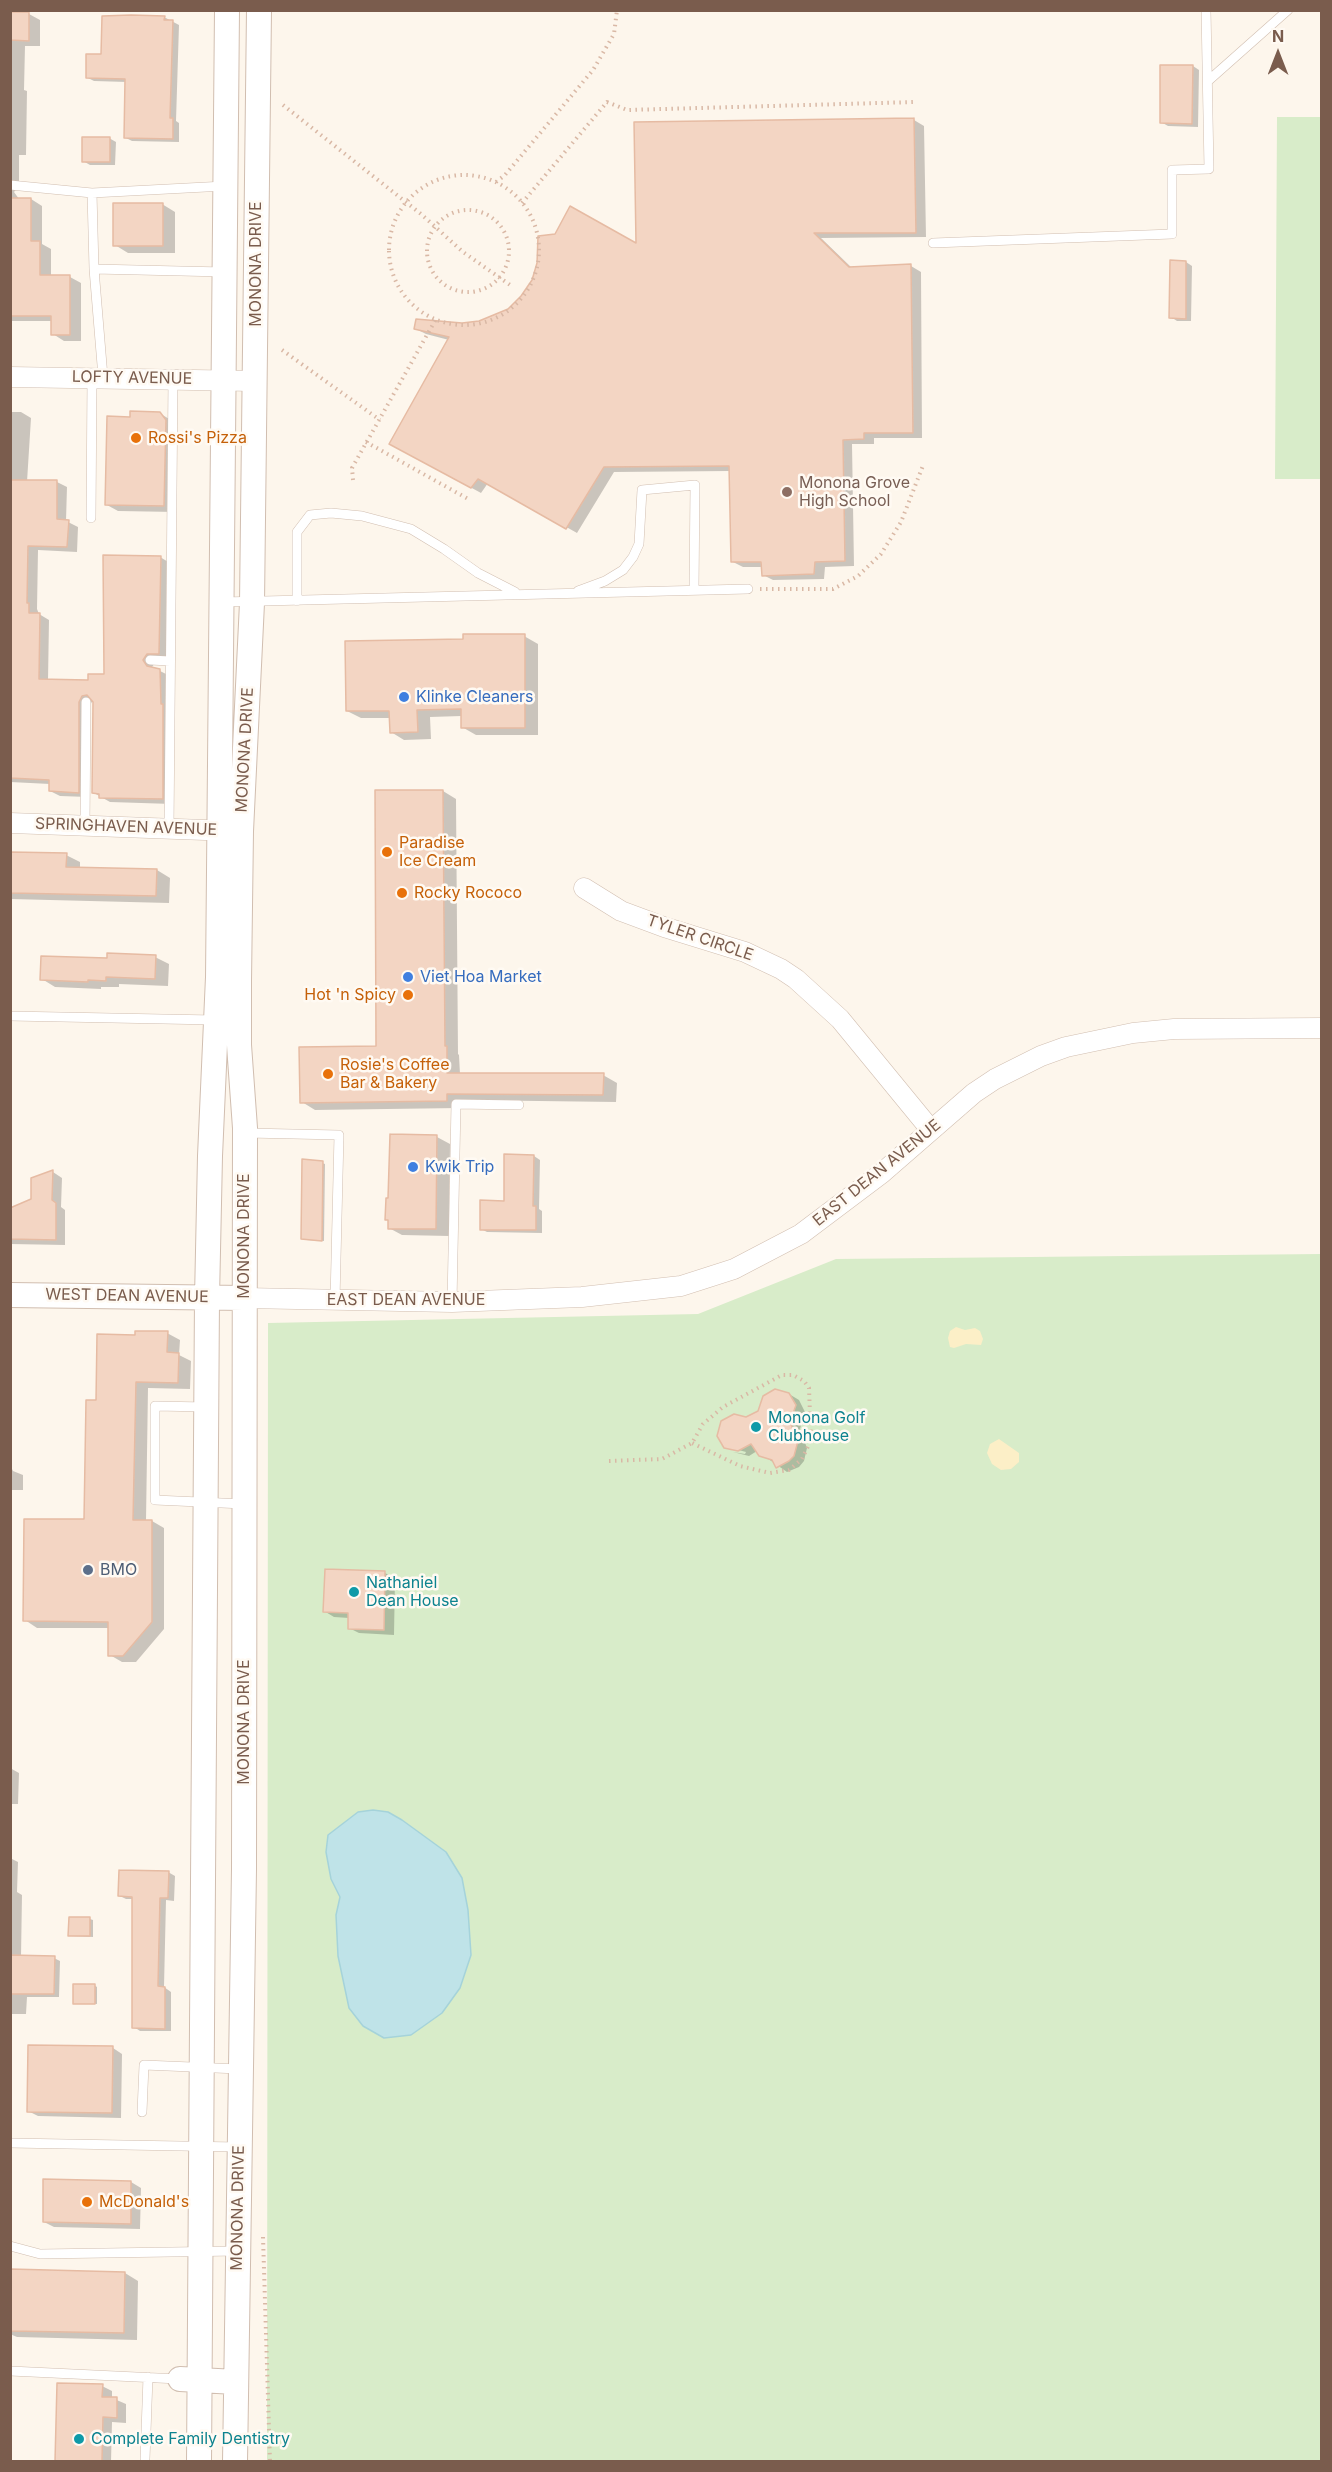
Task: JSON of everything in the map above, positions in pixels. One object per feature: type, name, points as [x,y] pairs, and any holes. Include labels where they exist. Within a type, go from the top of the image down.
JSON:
[{"type":"street","name":"MONONA DRIVE","points":[[226,10],[221,602],[239,1045],[245,1133],[244,1869],[239,2069],[235,2462]]},
{"type":"street","name":"MONONA DRIVE","points":[[199,2462],[190,2380],[201,2250],[207,1298],[216,1020],[230,831],[252,603],[259,10]]},
{"type":"street","name":"LOFTY AVENUE","points":[[10,377],[254,381]]},
{"type":"street","name":"SPRINGHAVEN AVENUE","points":[[10,823],[230,831]]},
{"type":"street","name":"TYLER CIRCLE","points":[[584,888],[621,910],[664,927],[745,952],[781,969],[796,979],[840,1019],[931,1130]]},
{"type":"street","name":"EAST DEAN AVENUE","points":[[244,1298],[452,1302],[653,1291],[708,1279],[752,1261],[801,1234],[882,1173],[974,1093],[995,1079],[1041,1056],[1066,1047],[1133,1033],[1174,1029],[1322,1028]]},
{"type":"street","name":"WEST DEAN AVENUE","points":[[10,1295],[244,1298]]},
{"type":"street","points":[[190,2380],[236,2382]]},
{"type":"lane","points":[[933,243],[1172,234],[1172,170],[1209,169],[1206,10]]},
{"type":"lane","points":[[1208,81],[1288,10]]},
{"type":"lane","points":[[10,185],[92,193],[225,186]]},
{"type":"lane","points":[[91,518],[98,377],[92,193]]},
{"type":"lane","points":[[94,269],[224,272]]},
{"type":"lane","points":[[169,828],[173,379]]},
{"type":"lane","points":[[571,593],[605,581],[623,570],[633,557],[639,544],[642,490],[694,485],[694,590]]},
{"type":"lane","points":[[297,601],[297,532],[310,515],[331,513],[362,516],[411,529],[438,544],[478,573],[505,588],[523,594]]},
{"type":"lane","points":[[221,602],[748,589]]},
{"type":"lane","points":[[150,660],[170,661]]},
{"type":"lane","points":[[85,827],[86,702]]},
{"type":"lane","points":[[10,1016],[216,1020]]},
{"type":"lane","points":[[452,1302],[456,1104],[519,1105]]},
{"type":"lane","points":[[245,1133],[339,1135],[335,1300]]},
{"type":"lane","points":[[206,1407],[155,1406],[155,1500],[244,1504]]},
{"type":"lane","points":[[142,2112],[144,2065],[239,2069]]},
{"type":"lane","points":[[10,2143],[238,2147]]},
{"type":"lane","points":[[10,2246],[40,2254],[237,2251]]},
{"type":"lane","points":[[10,2372],[190,2380]]},
{"type":"lane","points":[[145,2458],[148,2377]]},
{"type":"path","points":[[496,182],[505,176],[592,70],[614,34],[617,10]]},
{"type":"path","points":[[522,203],[607,102],[627,110],[915,102]]},
{"type":"path","points":[[283,105],[435,226],[463,252],[513,287]]},
{"type":"path","points":[[457,175],[477,176],[496,182],[522,203],[534,223],[539,246],[538,262],[526,291],[504,312],[490,319],[459,324],[436,319],[410,301],[396,282],[392,270],[390,235],[398,213],[419,189],[437,179],[457,175]]},
{"type":"path","points":[[469,210],[493,219],[502,228],[508,240],[509,253],[500,277],[489,286],[476,291],[462,292],[443,283],[429,267],[427,253],[428,239],[435,226],[444,217],[469,210]]},
{"type":"path","points":[[353,480],[352,468],[436,319]]},
{"type":"path","points":[[282,350],[380,420]]},
{"type":"path","points":[[366,442],[470,500]]},
{"type":"path","points":[[748,589],[833,589],[858,576],[881,554],[896,530],[924,463]]},
{"type":"path","points":[[609,1461],[662,1459],[692,1443],[703,1424],[723,1407],[782,1375],[793,1375],[804,1381],[809,1388],[811,1440],[802,1459],[789,1470],[770,1473],[740,1466],[692,1443]]},
{"type":"green space","points":[[1277,117],[1321,117],[1321,479],[1275,479]]},
{"type":"green space","points":[[1321,1254],[1321,2461],[267,2462],[268,1323],[698,1314],[836,1259]]},
{"type":"sand","points":[[956,1327],[965,1330],[975,1328],[980,1331],[983,1339],[981,1345],[966,1344],[950,1347],[948,1338],[950,1331]]},
{"type":"sand","points":[[999,1439],[1019,1453],[1019,1462],[1011,1469],[1001,1470],[992,1464],[987,1453],[990,1444]]},
{"type":"water","points":[[373,1810],[388,1812],[402,1820],[446,1852],[462,1878],[468,1910],[471,1955],[460,1988],[442,2013],[411,2035],[384,2038],[363,2026],[349,2008],[338,1956],[336,1915],[340,1897],[331,1879],[326,1852],[328,1835],[358,1812]]},
{"type":"building","points":[[10,12],[29,12],[29,41],[10,40]]},
{"type":"building","points":[[102,16],[165,16],[164,20],[173,20],[170,118],[173,118],[173,139],[124,138],[125,79],[86,78],[86,54],[101,54]]},
{"type":"building","points":[[1160,65],[1193,65],[1192,124],[1160,123]]},
{"type":"building","name":"Monona Grove High School","points":[[914,118],[916,233],[814,233],[849,267],[911,264],[913,433],[864,433],[864,439],[843,440],[845,561],[815,562],[814,574],[762,576],[761,562],[731,562],[729,466],[604,467],[566,529],[478,479],[471,488],[389,444],[449,337],[414,329],[416,319],[462,323],[479,321],[508,309],[532,280],[537,263],[538,236],[555,234],[570,206],[636,243],[634,122]]},
{"type":"building","points":[[82,137],[110,137],[110,162],[82,162]]},
{"type":"building","points":[[10,198],[31,198],[31,241],[40,241],[40,275],[70,275],[70,335],[51,335],[51,316],[10,316]]},
{"type":"building","points":[[113,203],[163,203],[163,246],[113,246]]},
{"type":"building","points":[[1170,260],[1186,261],[1186,319],[1169,318]]},
{"type":"building","points":[[130,411],[160,412],[166,420],[164,506],[105,505],[107,416],[130,417]]},
{"type":"building","points":[[10,480],[57,480],[57,519],[69,520],[67,547],[28,546],[27,603],[29,603],[29,613],[40,613],[39,679],[88,680],[88,674],[104,674],[103,555],[161,556],[159,654],[147,654],[143,660],[147,666],[160,669],[161,704],[163,704],[163,799],[99,798],[99,794],[92,793],[93,702],[87,695],[82,696],[79,702],[79,793],[49,791],[49,780],[10,778]]},
{"type":"building","points":[[463,634],[525,634],[525,728],[461,728],[461,709],[417,710],[418,732],[390,733],[389,711],[346,711],[345,641],[463,639]]},
{"type":"building","points":[[375,790],[443,790],[447,1073],[604,1073],[603,1095],[447,1094],[447,1101],[300,1103],[299,1047],[376,1046]]},
{"type":"building","points":[[10,852],[67,853],[66,867],[157,869],[156,896],[10,893]]},
{"type":"building","points":[[107,953],[156,955],[155,979],[106,977],[106,981],[88,980],[88,982],[40,980],[41,956],[107,958]]},
{"type":"building","name":"Kwik Trip","points":[[390,1134],[437,1135],[436,1229],[388,1229],[388,1220],[385,1220]]},
{"type":"building","points":[[504,1154],[534,1155],[533,1206],[536,1206],[536,1230],[480,1230],[480,1200],[504,1201]]},
{"type":"building","points":[[302,1159],[323,1161],[322,1241],[301,1239]]},
{"type":"building","points":[[53,1170],[52,1200],[56,1203],[56,1240],[10,1239],[10,1208],[31,1199],[31,1178]]},
{"type":"building","points":[[135,1331],[168,1331],[167,1352],[179,1353],[178,1383],[136,1382],[133,1520],[152,1520],[152,1622],[123,1656],[108,1656],[108,1622],[23,1621],[24,1519],[84,1519],[86,1400],[96,1400],[97,1334],[135,1335]]},
{"type":"building","name":"Monona Golf Clubhouse","points":[[775,1389],[789,1393],[796,1405],[790,1422],[798,1441],[794,1456],[776,1468],[772,1460],[759,1456],[751,1444],[738,1451],[724,1448],[717,1436],[721,1421],[734,1414],[746,1417],[758,1411],[763,1396]]},
{"type":"building","name":"Nathaniel Dean House","points":[[325,1569],[385,1571],[384,1630],[348,1629],[348,1613],[323,1612]]},
{"type":"building","points":[[119,1870],[169,1871],[168,1898],[160,1898],[158,1986],[165,1987],[165,2029],[132,2028],[132,1897],[118,1896]]},
{"type":"building","points":[[69,1917],[90,1917],[90,1936],[68,1936]]},
{"type":"building","points":[[10,1955],[55,1956],[54,1994],[10,1994]]},
{"type":"building","points":[[73,1984],[95,1984],[95,2004],[73,2004]]},
{"type":"building","points":[[28,2045],[113,2046],[112,2113],[27,2112]]},
{"type":"building","name":"McDonald's","points":[[43,2179],[131,2181],[131,2224],[43,2222]]},
{"type":"building","points":[[10,2269],[125,2272],[124,2333],[10,2331]]},
{"type":"building","name":"Complete Family Dentistry","points":[[57,2383],[103,2384],[102,2397],[117,2397],[117,2418],[103,2417],[102,2461],[55,2461]]},
{"type":"place","name":"Rossi's Pizza","points":[[136,438]]},
{"type":"place","name":"Monona Grove High School","points":[[787,492]]},
{"type":"place","name":"Klinke Cleaners","points":[[404,697]]},
{"type":"place","name":"Paradise Ice Cream","points":[[387,852]]},
{"type":"place","name":"Rocky Rococo","points":[[402,893]]},
{"type":"place","name":"Viet Hoa Market","points":[[408,977]]},
{"type":"place","name":"Hot 'n Spicy","points":[[408,995]]},
{"type":"place","name":"Rosie's Coffee Bar & Bakery","points":[[328,1074]]},
{"type":"place","name":"Kwik Trip","points":[[413,1167]]},
{"type":"place","name":"Monona Golf Clubhouse","points":[[756,1427]]},
{"type":"place","name":"BMO","points":[[88,1570]]},
{"type":"place","name":"Nathaniel Dean House","points":[[354,1592]]},
{"type":"place","name":"McDonald's","points":[[87,2202]]},
{"type":"place","name":"Complete Family Dentistry","points":[[79,2439]]}]
